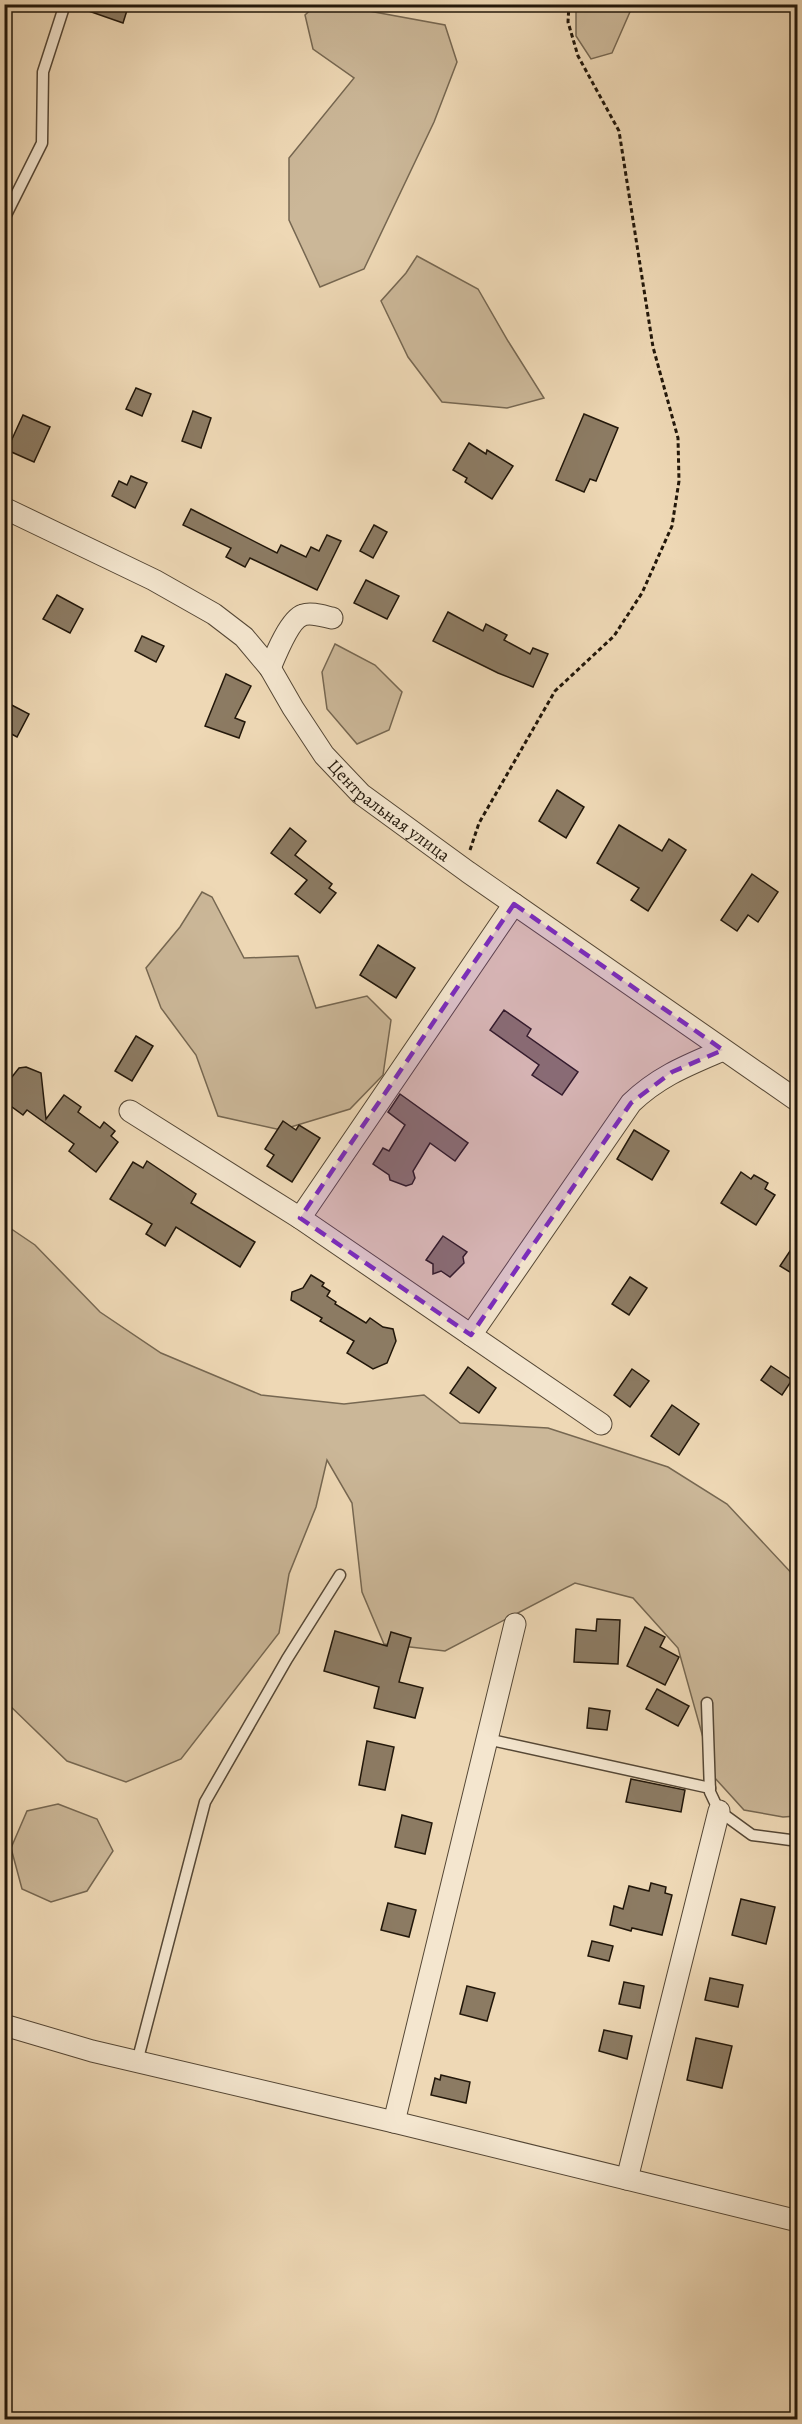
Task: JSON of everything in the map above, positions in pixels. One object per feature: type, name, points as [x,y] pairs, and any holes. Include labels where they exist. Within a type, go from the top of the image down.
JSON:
[{"type":"street","name":"Центральная улица","points":[[4,508],[154,580],[214,614],[244,637],[270,668],[324,754],[361,794],[468,872],[798,1101]]},
{"type":"street","points":[[270,668],[279,646],[298,617],[305,614],[332,618]]},
{"type":"street","points":[[300,1218],[514,904]]},
{"type":"street","points":[[471,1335],[631,1103],[648,1087],[672,1072],[723,1050]]},
{"type":"street","points":[[130,1111],[300,1218],[601,1424]]},
{"type":"street","points":[[394,2122],[515,1624]]},
{"type":"street","points":[[627,2179],[719,1811]]},
{"type":"street","points":[[4,2025],[137,2062],[798,2221]]},
{"type":"lane","points":[[4,219],[42,142],[43,72],[65,4]]},
{"type":"lane","points":[[137,2062],[205,1802],[287,1659],[340,1575]]},
{"type":"lane","points":[[707,1703],[710,1788],[719,1811],[752,1835],[798,1840]]},
{"type":"lane","points":[[487,1739],[710,1788]]},
{"type":"path","points":[[467,4],[477,10]]},
{"type":"path","points":[[468,872],[471,848],[479,823],[555,691],[614,636],[642,593],[672,526],[679,481],[678,438],[653,347],[619,131],[578,56],[568,22],[569,4]]},
{"type":"highlighted area","points":[[514,904],[723,1050],[672,1072],[631,1103],[471,1335],[300,1218]]},
{"type":"shaded area","points":[[316,5],[336,5],[445,25],[457,62],[434,122],[364,269],[320,287],[289,220],[289,158],[354,78],[313,49],[305,15]]},
{"type":"shaded area","points":[[576,5],[633,5],[612,53],[591,59],[576,36]]},
{"type":"shaded area","points":[[417,256],[478,289],[544,398],[507,408],[442,402],[408,357],[381,301],[406,273]]},
{"type":"shaded area","points":[[335,644],[375,665],[402,692],[389,730],[357,744],[327,709],[322,672]]},
{"type":"shaded area","points":[[5,768],[11,798],[5,833]]},
{"type":"shaded area","points":[[202,892],[212,897],[244,958],[298,956],[316,1008],[367,996],[391,1020],[383,1075],[350,1109],[281,1130],[218,1116],[196,1055],[161,1008],[146,968],[180,927]]},
{"type":"shaded area","points":[[4,1224],[35,1245],[100,1312],[161,1353],[261,1395],[344,1404],[424,1395],[460,1423],[548,1428],[668,1467],[727,1504],[797,1579],[797,1816],[783,1817],[744,1810],[714,1777],[678,1648],[633,1598],[575,1583],[445,1651],[384,1644],[362,1592],[352,1503],[327,1460],[316,1507],[289,1574],[279,1633],[181,1759],[126,1782],[67,1761],[5,1701]]},
{"type":"shaded area","points":[[58,1804],[97,1819],[113,1851],[87,1891],[51,1902],[22,1889],[11,1848],[27,1811]]},
{"type":"building","points":[[77,4],[129,4],[123,23],[77,7]]},
{"type":"building","points":[[136,388],[151,394],[142,416],[126,409]]},
{"type":"building","points":[[193,411],[211,418],[201,448],[182,441]]},
{"type":"building","points":[[584,414],[618,428],[596,481],[590,479],[584,492],[556,480]]},
{"type":"building","points":[[23,415],[50,427],[34,462],[7,450]]},
{"type":"building","points":[[469,443],[486,454],[487,450],[513,466],[492,499],[465,482],[467,478],[453,470]]},
{"type":"building","points":[[131,476],[147,483],[135,508],[112,496],[119,481],[127,485]]},
{"type":"building","points":[[191,509],[277,553],[281,545],[306,557],[311,547],[319,551],[327,535],[341,541],[317,590],[250,558],[245,567],[226,557],[231,548],[183,525]]},
{"type":"building","points":[[374,525],[387,532],[373,558],[360,551]]},
{"type":"building","points":[[366,580],[399,596],[387,619],[354,603]]},
{"type":"building","points":[[57,595],[83,609],[70,633],[43,619]]},
{"type":"building","points":[[448,612],[483,631],[486,624],[507,635],[504,640],[530,654],[533,648],[548,654],[533,687],[498,673],[433,641]]},
{"type":"building","points":[[142,636],[164,646],[156,662],[135,651]]},
{"type":"building","points":[[226,674],[251,686],[235,718],[245,722],[239,738],[205,726]]},
{"type":"building","points":[[4,701],[29,714],[17,737],[4,730]]},
{"type":"building","points":[[557,790],[584,807],[566,838],[539,821]]},
{"type":"building","points":[[619,825],[662,851],[669,839],[686,850],[648,911],[631,900],[639,888],[597,863]]},
{"type":"building","points":[[290,828],[306,841],[295,855],[332,884],[329,888],[336,893],[320,913],[295,894],[307,880],[271,853]]},
{"type":"building","points":[[752,874],[778,892],[758,922],[748,915],[737,931],[721,920]]},
{"type":"building","points":[[378,945],[415,968],[396,998],[360,975]]},
{"type":"building","points":[[504,1010],[531,1029],[527,1036],[578,1072],[562,1095],[532,1075],[539,1065],[490,1030]]},
{"type":"building","points":[[136,1036],[153,1046],[132,1081],[115,1071]]},
{"type":"building","points":[[26,1067],[41,1073],[46,1119],[64,1095],[81,1107],[78,1112],[100,1128],[104,1122],[115,1131],[111,1136],[118,1142],[96,1172],[69,1151],[74,1144],[27,1110],[23,1115],[4,1101],[4,1087],[19,1068]]},
{"type":"building","points":[[400,1094],[468,1143],[455,1161],[430,1143],[413,1171],[415,1178],[412,1184],[406,1186],[390,1180],[389,1175],[373,1164],[383,1148],[389,1151],[405,1125],[388,1112]]},
{"type":"building","points":[[283,1121],[296,1130],[299,1125],[320,1138],[292,1182],[267,1166],[274,1155],[265,1149]]},
{"type":"building","points":[[634,1130],[669,1151],[652,1180],[617,1159]]},
{"type":"building","points":[[147,1161],[196,1194],[191,1203],[255,1242],[240,1267],[176,1227],[165,1246],[146,1234],[152,1224],[110,1199],[133,1162],[143,1168]]},
{"type":"building","points":[[741,1172],[751,1179],[754,1175],[768,1183],[765,1189],[775,1195],[756,1225],[721,1203]]},
{"type":"building","points":[[443,1236],[467,1252],[463,1257],[464,1263],[450,1277],[441,1271],[433,1274],[433,1264],[426,1260]]},
{"type":"building","points":[[798,1239],[798,1277],[780,1266]]},
{"type":"building","points":[[311,1275],[324,1283],[322,1286],[330,1291],[327,1296],[336,1302],[335,1304],[366,1323],[370,1318],[383,1327],[393,1329],[396,1341],[387,1363],[373,1369],[347,1353],[354,1341],[320,1321],[322,1318],[291,1300],[292,1292],[303,1288]]},
{"type":"building","points":[[630,1277],[647,1288],[629,1315],[612,1304]]},
{"type":"building","points":[[771,1366],[792,1380],[782,1395],[761,1380]]},
{"type":"building","points":[[468,1367],[496,1388],[479,1413],[450,1393]]},
{"type":"building","points":[[632,1369],[649,1381],[630,1407],[614,1395]]},
{"type":"building","points":[[672,1405],[699,1424],[679,1455],[651,1436]]},
{"type":"building","points":[[597,1619],[620,1620],[618,1664],[574,1662],[576,1629],[596,1631]]},
{"type":"building","points":[[645,1627],[665,1637],[660,1647],[679,1657],[665,1685],[627,1666]]},
{"type":"building","points":[[335,1631],[387,1646],[391,1632],[411,1638],[399,1682],[423,1688],[415,1718],[374,1708],[379,1687],[324,1671]]},
{"type":"building","points":[[657,1689],[689,1706],[678,1726],[646,1709]]},
{"type":"building","points":[[589,1708],[610,1711],[607,1730],[587,1728]]},
{"type":"building","points":[[367,1741],[394,1747],[385,1790],[359,1785]]},
{"type":"building","points":[[631,1779],[685,1790],[681,1812],[626,1802]]},
{"type":"building","points":[[402,1815],[432,1823],[425,1854],[395,1847]]},
{"type":"building","points":[[651,1883],[666,1887],[665,1893],[672,1895],[662,1935],[632,1928],[631,1931],[610,1925],[614,1906],[623,1909],[629,1886],[649,1891]]},
{"type":"building","points":[[741,1899],[775,1907],[766,1944],[732,1935]]},
{"type":"building","points":[[388,1903],[416,1910],[409,1937],[381,1930]]},
{"type":"building","points":[[592,1941],[613,1946],[609,1961],[588,1956]]},
{"type":"building","points":[[710,1978],[743,1985],[738,2007],[705,2000]]},
{"type":"building","points":[[624,1982],[644,1986],[640,2008],[619,2004]]},
{"type":"building","points":[[467,1986],[495,1993],[487,2021],[460,2014]]},
{"type":"building","points":[[604,2030],[632,2036],[627,2059],[599,2051]]},
{"type":"building","points":[[696,2038],[732,2046],[722,2088],[687,2080]]},
{"type":"building","points":[[441,2075],[470,2082],[466,2103],[431,2095],[435,2078],[440,2080]]}]
